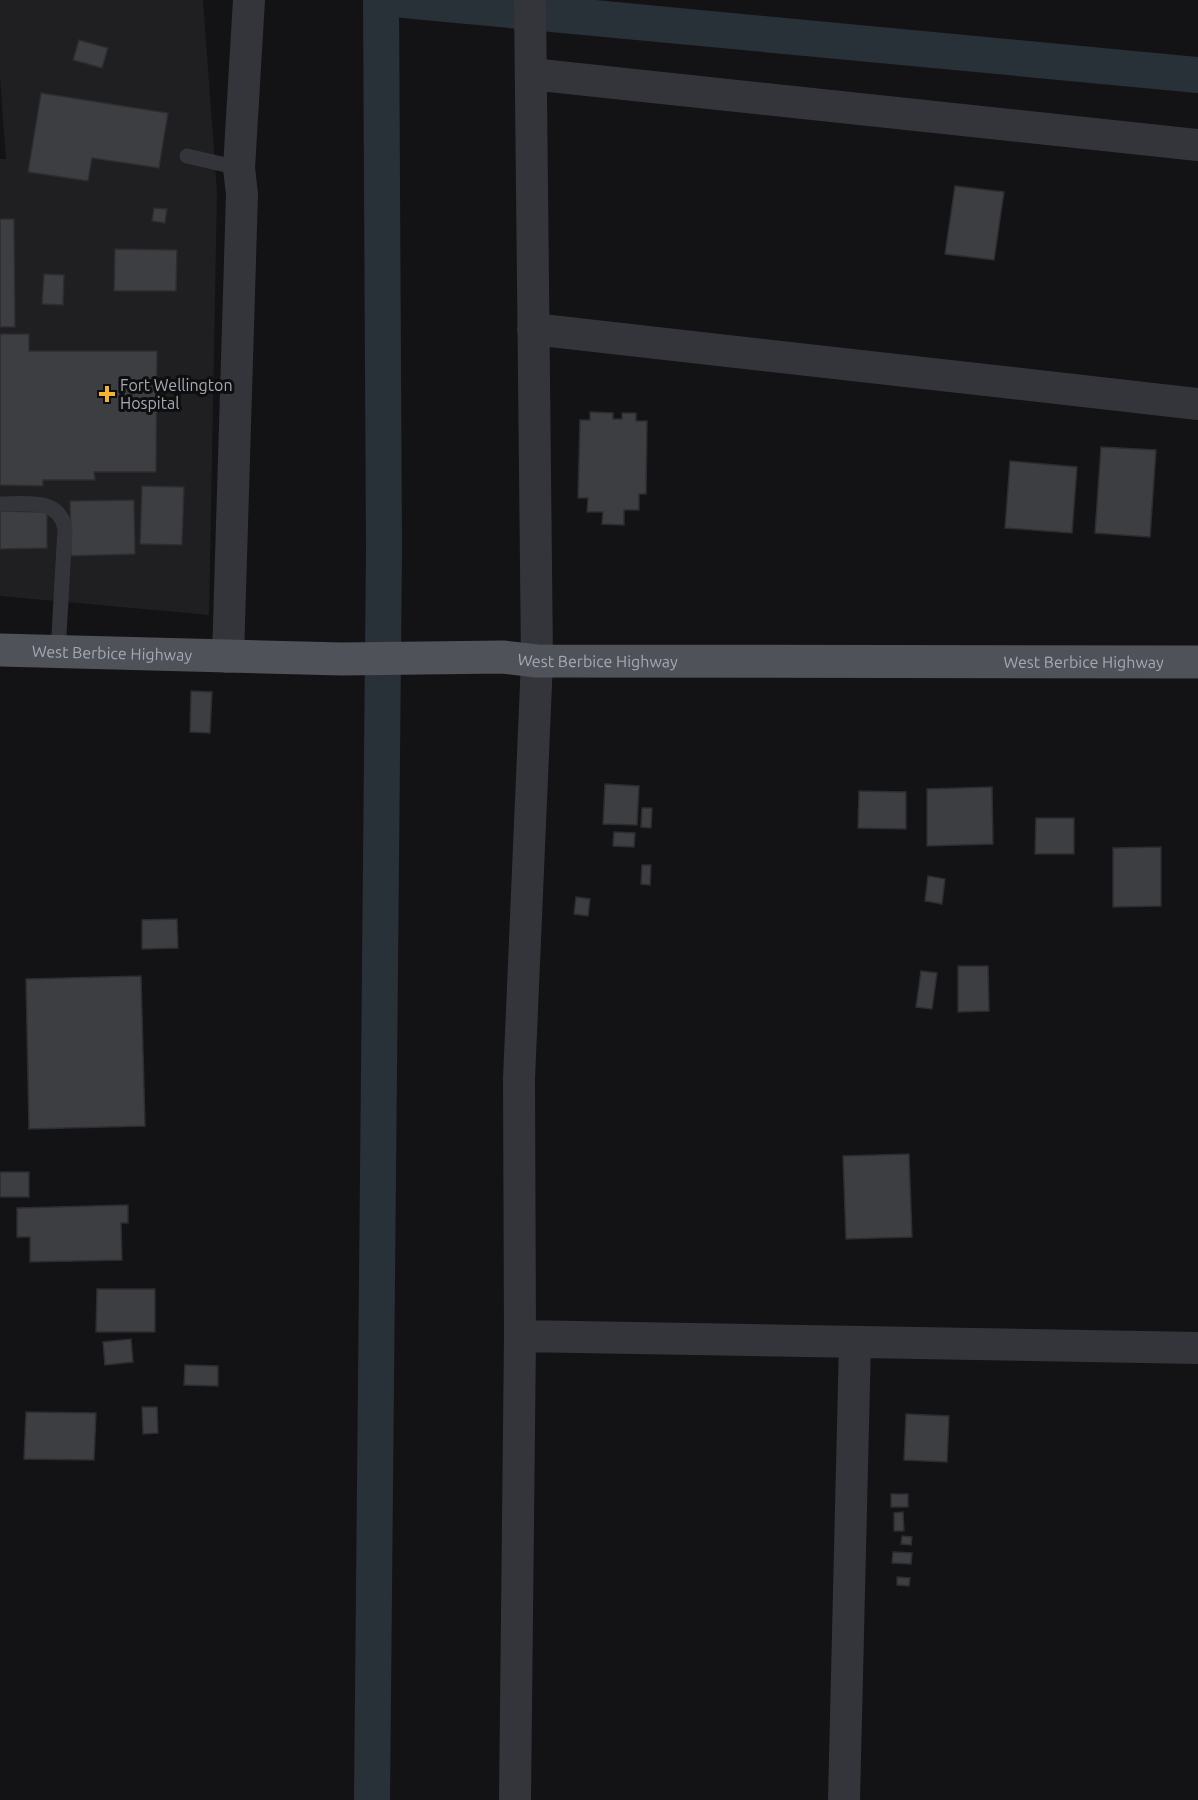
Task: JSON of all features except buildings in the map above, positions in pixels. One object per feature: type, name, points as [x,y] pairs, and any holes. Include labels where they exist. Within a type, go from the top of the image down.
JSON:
[{"type":"main road","name":"West Berbice Highway","points":[[0,650],[228,657],[503,657],[537,661],[1198,662]]},
{"type":"street","points":[[228,657],[242,194],[239,168],[249,0]]},
{"type":"street","points":[[515,1800],[520,1336],[519,1079],[537,661],[530,0]]},
{"type":"street","points":[[531,74],[1198,145]]},
{"type":"street","points":[[533,329],[1198,404]]},
{"type":"street","points":[[520,1336],[1198,1348]]},
{"type":"street","points":[[844,1800],[855,1342]]},
{"type":"lane","points":[[187,156],[239,168]]},
{"type":"lane","points":[[0,504],[44,505],[52,507],[64,520],[58,652]]},
{"type":"shaded area","name":"Fort Wellington Hospital","points":[[0,0],[203,0],[217,192],[209,615],[0,596],[0,159],[6,159],[0,78]]},
{"type":"waterway","points":[[372,1800],[384,549],[381,0]]},
{"type":"waterway","points":[[404,0],[1198,75]]},
{"type":"place","name":"Fort Wellington Hospital","points":[[107,394]]}]
